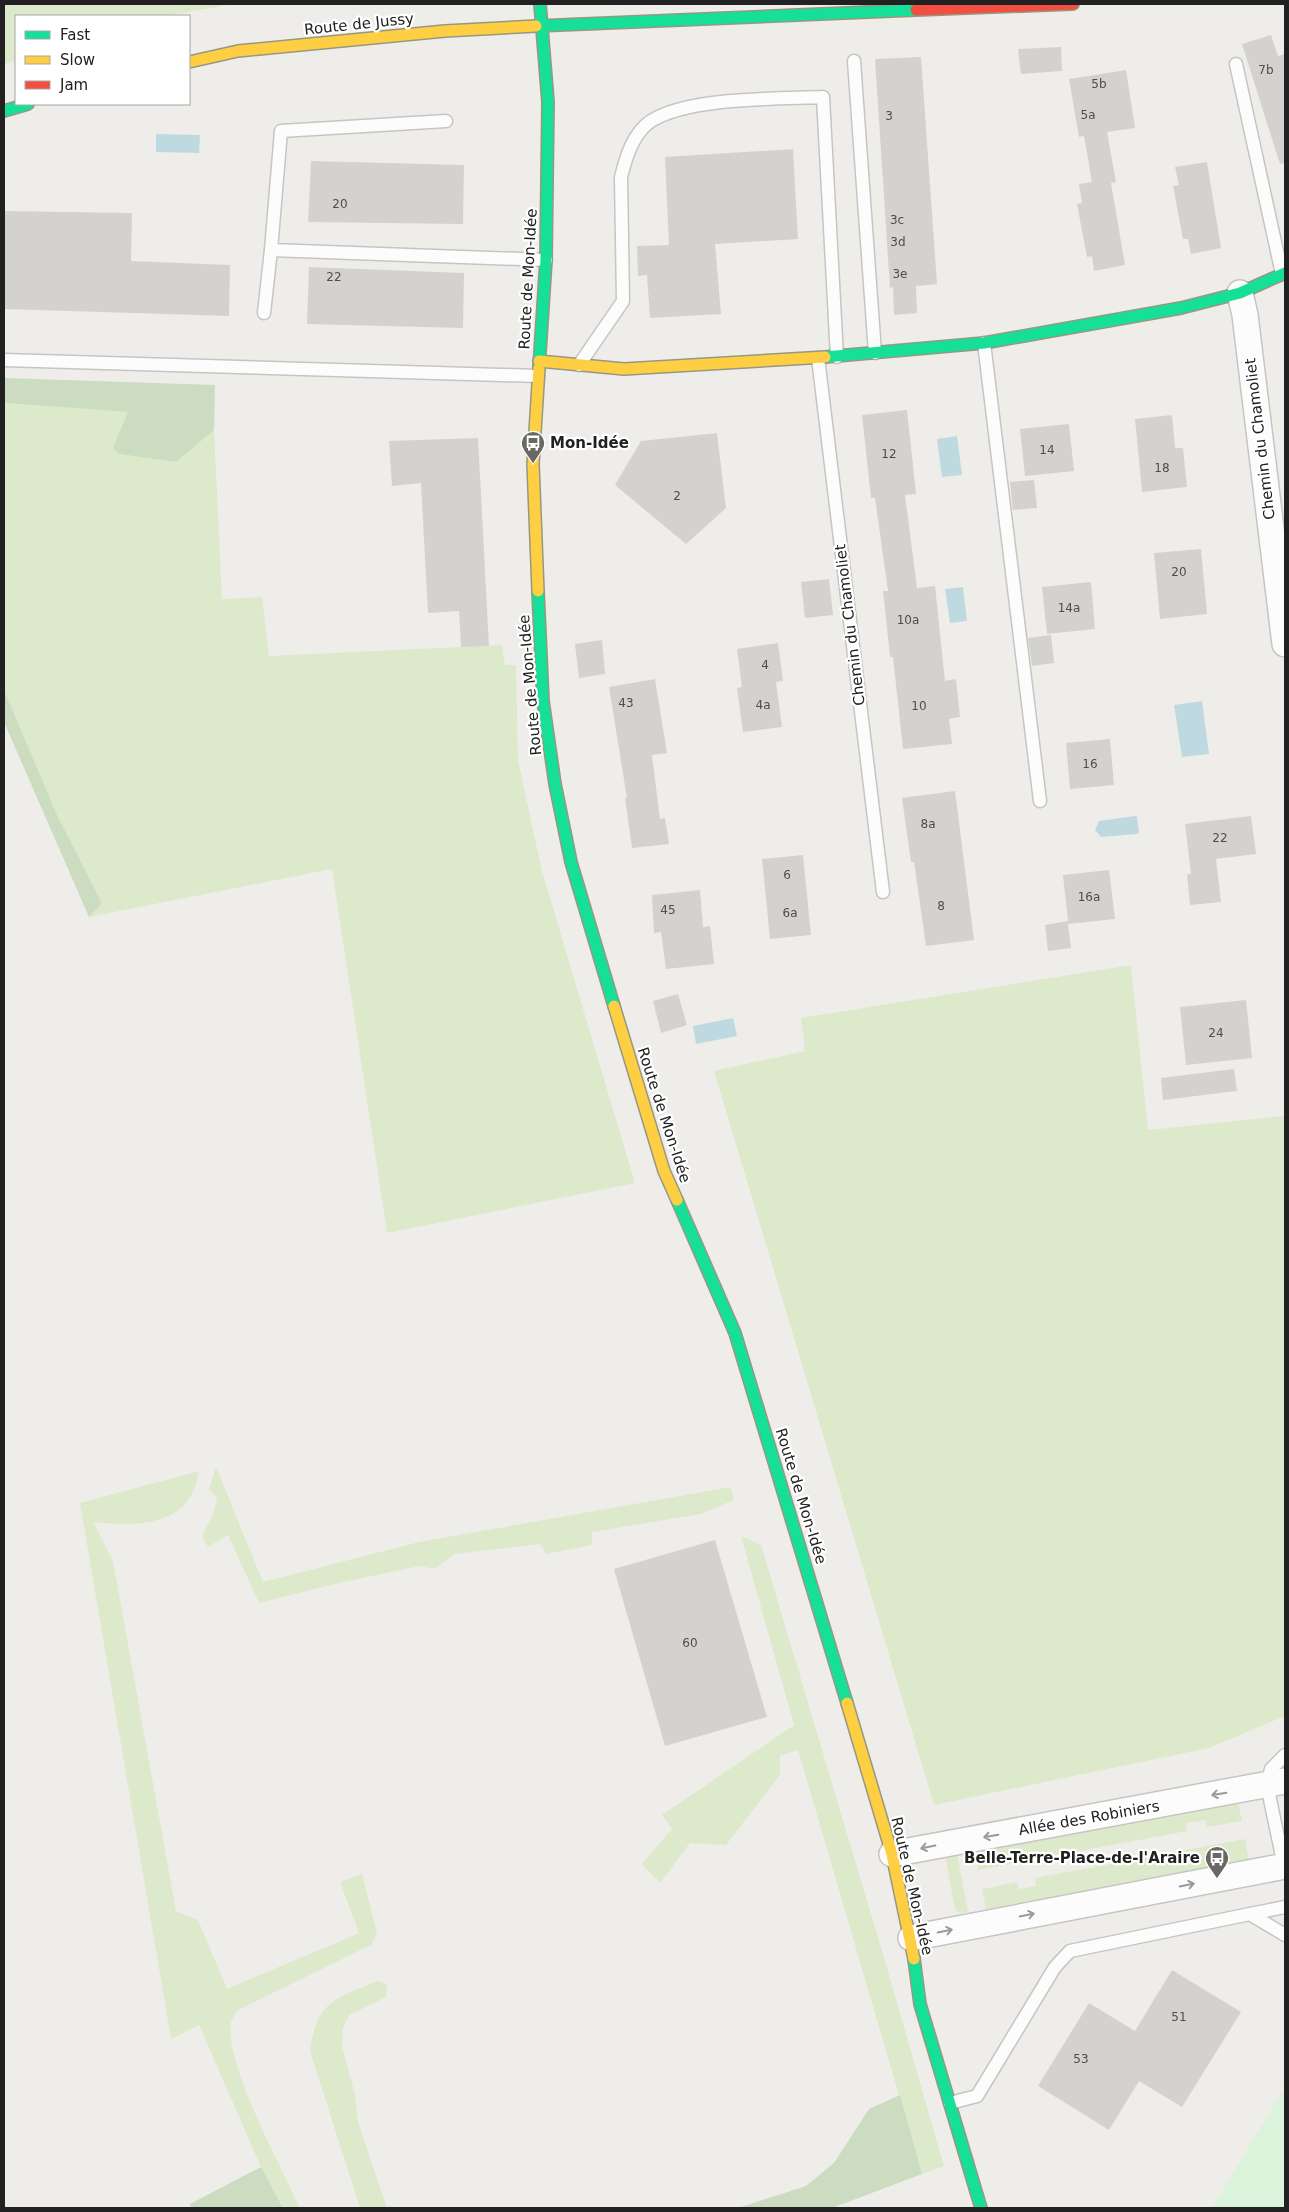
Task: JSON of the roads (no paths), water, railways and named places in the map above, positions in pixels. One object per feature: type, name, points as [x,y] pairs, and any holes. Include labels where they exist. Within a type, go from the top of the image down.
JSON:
[{"type":"main road","name":"Route de Mon-Idée","points":[[540,4],[548,110],[546,260],[533,464],[543,701],[555,784],[571,862],[664,1171],[736,1333],[892,1854],[911,1938],[920,2004],[981,2208]]},
{"type":"main road","name":"Route de Jussy","points":[[190,62],[238,51],[428,32],[541,25],[1073,4]]},
{"type":"main road","points":[[4,111],[25,105]]},
{"type":"main road","points":[[539,361],[624,369],[837,357],[984,343],[1181,308],[1240,293],[1284,274]]},
{"type":"street","name":"Chemin du Chamoliet","points":[[1240,293],[1245,315],[1285,644]]},
{"type":"street","name":"Allée des Robiniers","points":[[892,1854],[1276,1783]]},
{"type":"street","points":[[911,1938],[1284,1866]]},
{"type":"lane","points":[[854,61],[875,353]]},
{"type":"lane","points":[[1236,64],[1284,274]]},
{"type":"lane","points":[[579,365],[623,301],[621,177],[626,157],[636,136],[650,122],[670,112],[699,104],[823,96],[837,357]]},
{"type":"lane","points":[[264,313],[281,130],[446,121]]},
{"type":"lane","points":[[271,250],[546,260]]},
{"type":"lane","points":[[984,343],[1040,801]]},
{"type":"lane","name":"Chemin du Chamoliet","points":[[818,358],[883,892]]},
{"type":"lane","points":[[4,360],[538,376]]},
{"type":"lane","points":[[1284,1866],[1276,1783],[1270,1769],[1285,1755]]},
{"type":"lane","points":[[950,2103],[977,2096],[1055,1967],[1070,1951],[1285,1907]]},
{"type":"lane","points":[[1250,1914],[1285,1935]]},
{"type":"water","points":[[156,134],[200,135],[199,153],[156,152]]},
{"type":"water","points":[[957,436],[962,475],[942,477],[937,439]]},
{"type":"water","points":[[963,587],[967,621],[950,623],[945,589]]},
{"type":"water","points":[[1202,701],[1209,754],[1182,757],[1174,705]]},
{"type":"water","points":[[1137,817],[1139,832],[1137,834],[1101,837],[1095,830],[1099,821]]},
{"type":"water","points":[[733,1018],[737,1036],[696,1044],[693,1026]]},
{"type":"place","name":"Mon-Idée","points":[[533,464]]},
{"type":"place","name":"Belle-Terre-Place-de-l'Araire","points":[[1217,1879]]}]
